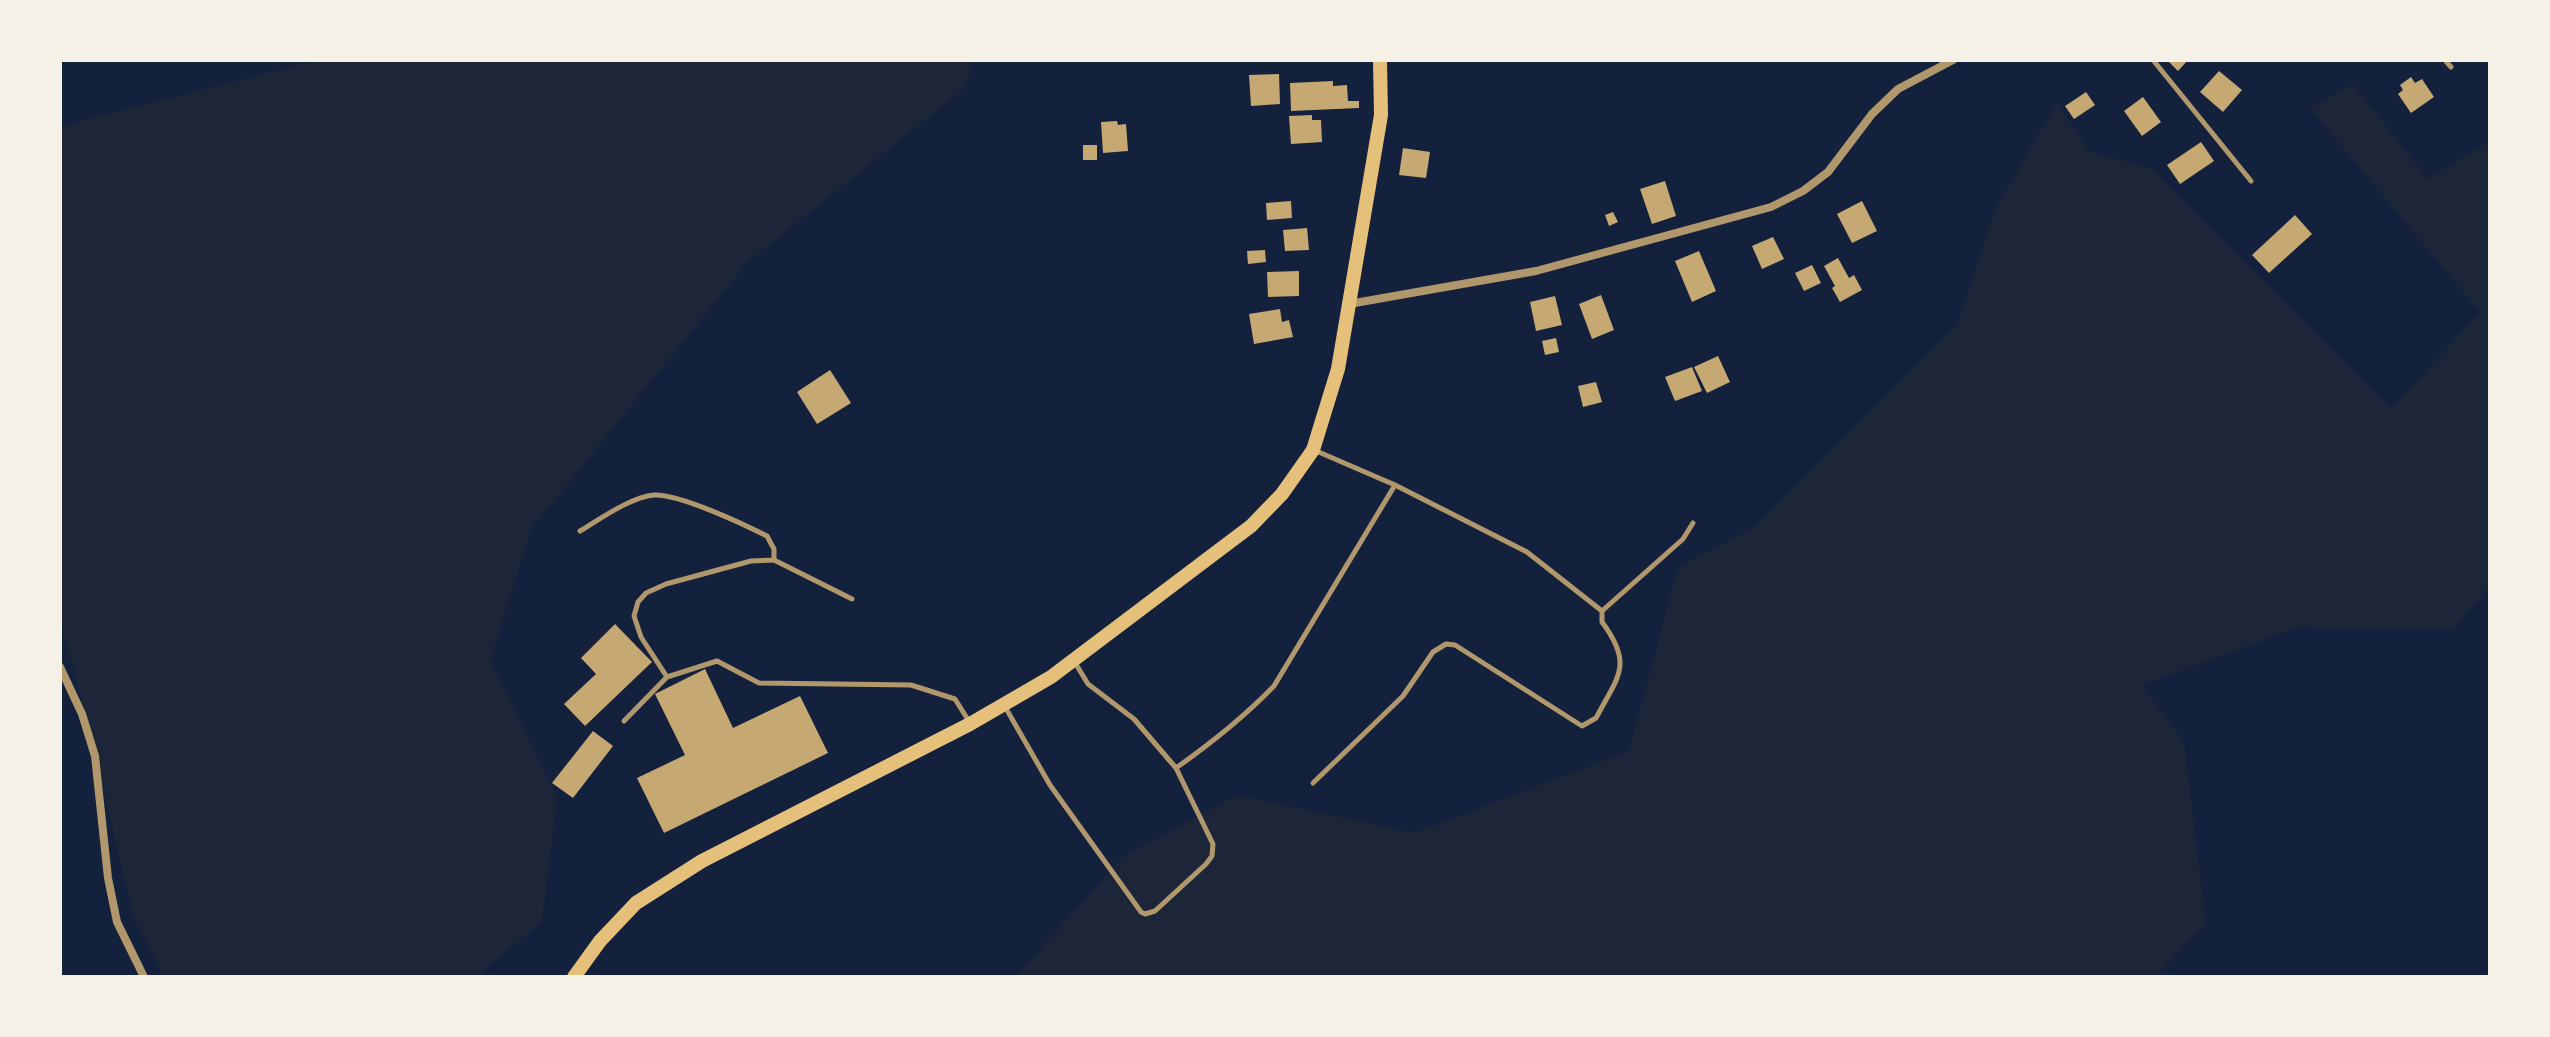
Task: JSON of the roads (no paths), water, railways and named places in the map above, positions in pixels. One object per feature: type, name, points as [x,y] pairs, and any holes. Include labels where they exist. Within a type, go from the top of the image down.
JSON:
[{"type":"main road","points":[[574,977],[600,941],[636,903],[702,861],[970,724],[1051,677],[1251,526],[1282,494],[1313,450],[1338,369],[1381,115],[1380,60]]},
{"type":"street","points":[[1349,304],[1536,271],[1771,207],[1803,191],[1828,172],[1872,114],[1898,89],[1953,60]]},
{"type":"street","points":[[60,667],[82,714],[95,756],[108,878],[117,922],[144,977]]},
{"type":"lane","points":[[2153,60],[2251,181]]},
{"type":"lane","points":[[2445,60],[2451,67]]},
{"type":"lane","points":[[1313,450],[1395,485],[1527,552],[1602,611]]},
{"type":"lane","points":[[1176,768],[1254,707],[1274,686],[1395,485]]},
{"type":"lane","points":[[580,531],[621,507],[653,495],[682,499],[767,536],[774,549],[774,560]]},
{"type":"lane","points":[[1313,783],[1403,696],[1433,652],[1446,644],[1455,645],[1582,726],[1589,724],[1596,718],[1620,672],[1621,656],[1615,640],[1602,622],[1602,611],[1683,539],[1693,523]]},
{"type":"lane","points":[[667,677],[641,637],[634,616],[638,602],[646,593],[666,584],[751,561],[774,560],[852,599]]},
{"type":"lane","points":[[1004,704],[1050,785],[1141,912],[1155,911],[1206,864],[1214,848],[1176,768],[1134,719],[1088,684],[1073,660]]},
{"type":"lane","points":[[624,721],[667,677],[717,661],[759,683],[911,685],[955,699],[970,724]]}]
